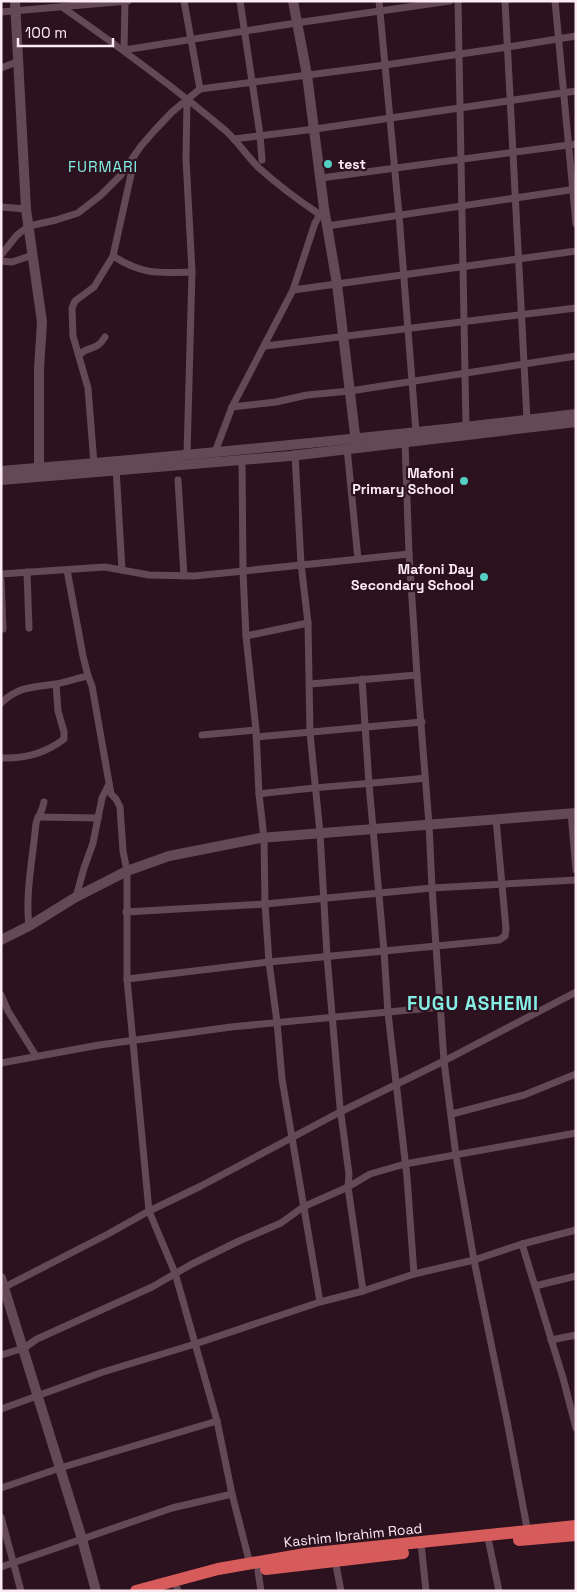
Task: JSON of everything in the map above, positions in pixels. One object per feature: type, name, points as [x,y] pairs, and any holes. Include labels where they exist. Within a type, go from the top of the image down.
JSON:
[{"type":"highway","name":"Kashim Ibrahim Road","points":[[174,1590],[305,1554],[489,1542],[576,1526]]},
{"type":"highway","name":"Kashim Ibrahim Road","points":[[136,1591],[218,1569],[335,1560],[422,1547],[528,1535],[576,1535]]},
{"type":"street","points":[[1,12],[16,6],[126,1],[124,50]]},
{"type":"street","points":[[184,1],[200,89]]},
{"type":"street","points":[[240,1],[262,160]]},
{"type":"street","points":[[293,1],[315,129],[321,178],[322,211],[327,226],[344,337],[350,391],[358,559]]},
{"type":"street","points":[[379,1],[395,168],[416,432]]},
{"type":"street","points":[[124,50],[450,1]]},
{"type":"street","points":[[458,1],[466,426]]},
{"type":"street","points":[[505,1],[526,420]]},
{"type":"street","points":[[555,1],[564,93],[572,144],[576,224]]},
{"type":"street","points":[[60,5],[124,50],[234,138],[258,167],[288,193],[322,211]]},
{"type":"street","points":[[16,6],[26,209],[42,322],[39,369],[39,468]]},
{"type":"street","points":[[1,254],[17,235],[28,226],[56,220],[78,212],[108,188],[121,175],[154,131],[172,112],[200,89],[385,65],[576,36]]},
{"type":"street","points":[[1,68],[19,61]]},
{"type":"street","points":[[234,138],[315,129],[576,91]]},
{"type":"street","points":[[187,100],[186,159],[192,272],[187,455]]},
{"type":"street","points":[[321,178],[572,144]]},
{"type":"street","points":[[94,464],[88,388],[73,336],[72,308],[75,300],[94,287],[113,256],[135,156]]},
{"type":"street","points":[[327,226],[575,189]]},
{"type":"street","points":[[1,206],[26,209]]},
{"type":"street","points":[[215,452],[232,406],[293,290],[322,211]]},
{"type":"street","points":[[293,290],[576,251]]},
{"type":"street","points":[[1,261],[12,262],[33,255]]},
{"type":"street","points":[[113,256],[136,269],[153,273],[192,272]]},
{"type":"street","points":[[264,346],[576,308]]},
{"type":"street","points":[[79,355],[81,352],[99,346],[104,337]]},
{"type":"street","points":[[232,406],[276,402],[307,395],[350,391],[576,356]]},
{"type":"street","points":[[1,471],[94,464],[116,466],[242,460],[295,454],[416,432],[576,414]]},
{"type":"street","points":[[1,480],[215,452],[406,442],[576,422]]},
{"type":"street","points":[[406,442],[409,554],[426,778],[435,947],[444,1061],[456,1156],[474,1260],[502,1393],[528,1535]]},
{"type":"street","points":[[295,454],[301,564],[308,623],[310,733],[320,833],[327,956],[340,1112],[349,1174],[348,1187],[363,1291]]},
{"type":"street","points":[[242,460],[243,572],[246,636],[256,733],[258,794],[264,838],[265,904],[269,962],[282,1079],[320,1302]]},
{"type":"street","points":[[116,466],[122,570]]},
{"type":"street","points":[[178,480],[184,576]]},
{"type":"street","points":[[1,574],[105,567],[150,575],[184,576],[243,572],[301,564],[409,554]]},
{"type":"street","points":[[67,570],[88,676],[92,686],[111,794],[120,807],[123,852],[127,870],[126,980],[149,1211],[175,1273],[217,1421],[232,1494],[261,1591]]},
{"type":"street","points":[[27,572],[29,628]]},
{"type":"street","points":[[1,580],[3,629]]},
{"type":"street","points":[[246,636],[308,623]]},
{"type":"street","points":[[310,684],[417,675]]},
{"type":"street","points":[[1,703],[10,695],[30,686],[56,684],[88,676]]},
{"type":"street","points":[[362,679],[368,784],[388,1013],[397,1083],[414,1274]]},
{"type":"street","points":[[1,758],[20,758],[40,753],[54,748],[64,739],[58,711],[56,684]]},
{"type":"street","points":[[202,735],[310,733],[422,722]]},
{"type":"street","points":[[258,794],[316,786],[368,784],[426,778]]},
{"type":"street","points":[[76,897],[93,843],[102,798],[110,783]]},
{"type":"street","points":[[29,926],[31,863],[38,817],[42,813],[44,802]]},
{"type":"street","points":[[1,940],[127,870],[169,856],[260,838],[574,813],[576,870]]},
{"type":"street","points":[[38,817],[98,818]]},
{"type":"street","points":[[126,980],[269,962],[499,940],[505,936],[506,930],[496,819]]},
{"type":"street","points":[[126,912],[265,904],[432,888],[576,880]]},
{"type":"street","points":[[96,1591],[24,1348],[2,1285],[108,1234],[149,1211],[292,1139],[340,1112],[444,1061],[576,992]]},
{"type":"street","points":[[1,995],[8,1011],[36,1056]]},
{"type":"street","points":[[1,1064],[98,1044],[332,1016],[388,1013],[441,1007]]},
{"type":"street","points":[[452,1114],[524,1095],[576,1074]]},
{"type":"street","points":[[1,1355],[24,1348],[37,1339],[152,1287],[175,1273],[239,1241],[281,1223],[304,1207],[348,1187],[370,1174],[405,1164],[576,1133]]},
{"type":"street","points":[[1,1409],[103,1372],[195,1344],[320,1302],[363,1291],[414,1274],[474,1260],[522,1244],[576,1230]]},
{"type":"street","points":[[522,1244],[573,1409],[576,1428]]},
{"type":"street","points":[[534,1286],[576,1276]]},
{"type":"street","points":[[552,1340],[576,1335]]},
{"type":"street","points":[[1,1488],[60,1468],[217,1421]]},
{"type":"street","points":[[1,1566],[172,1508],[232,1494]]},
{"type":"street","points":[[1,1518],[21,1591]]},
{"type":"street","points":[[489,1542],[499,1591]]},
{"type":"street","points":[[422,1547],[426,1591]]},
{"type":"street","points":[[335,1560],[341,1591]]},
{"type":"place","name":"test","points":[[328,164]]},
{"type":"place","name":"Mafoni Primary School","points":[[464,481]]},
{"type":"place","name":"Mafoni Day Secondary School","points":[[484,577]]},
{"type":"district","name":"FURMARI","points":[[103,166]]},
{"type":"district","name":"FUGU ASHEMI","points":[[473,1003]]}]
